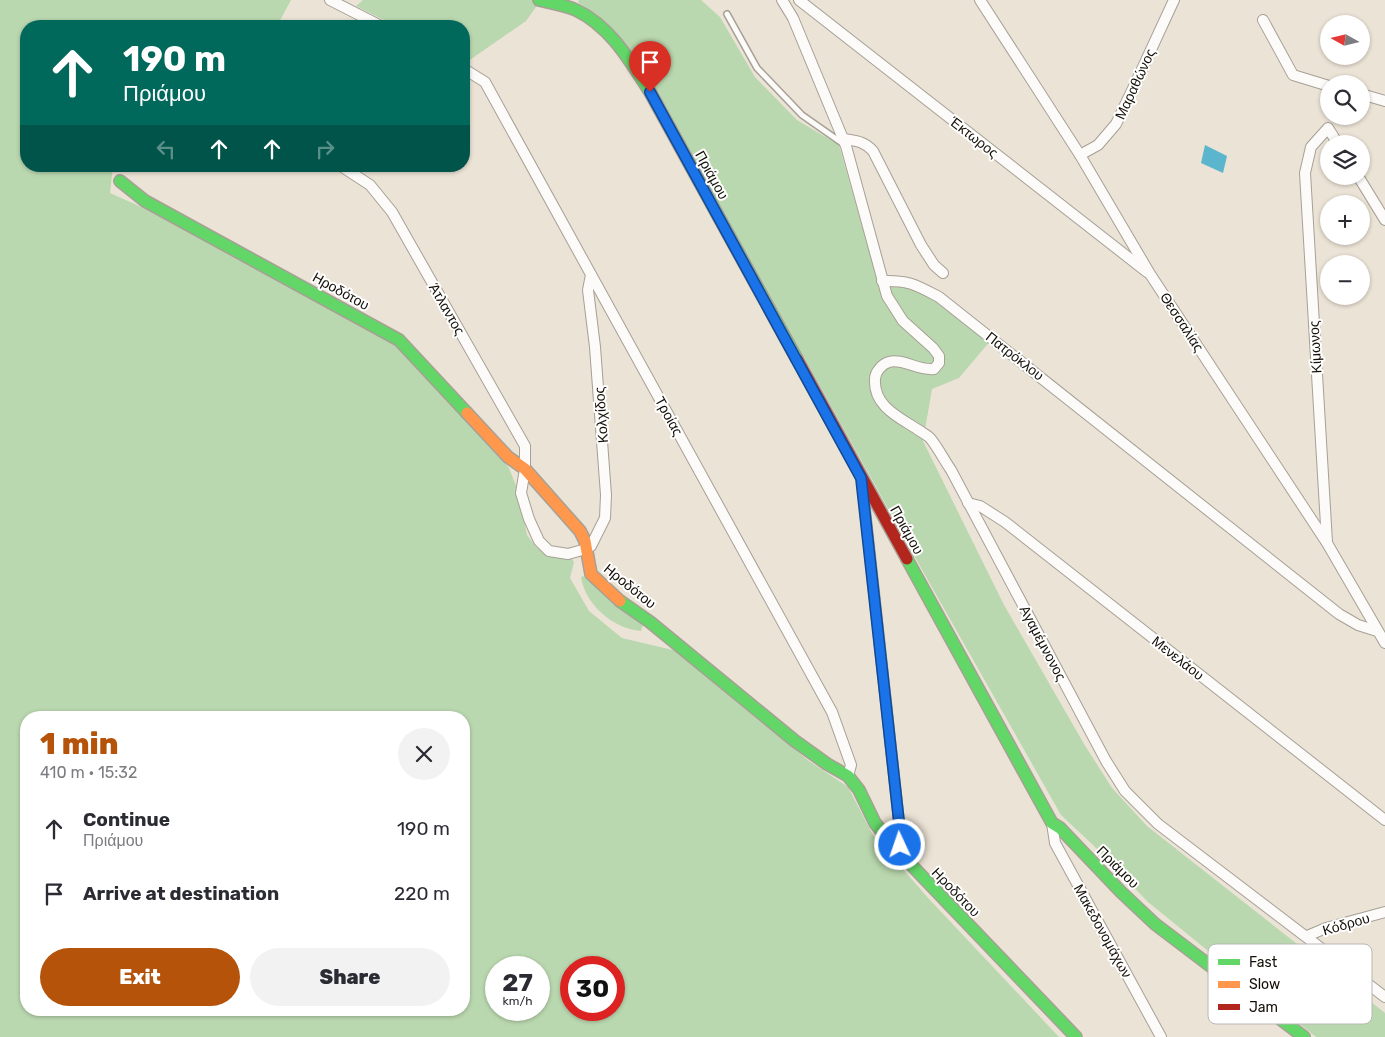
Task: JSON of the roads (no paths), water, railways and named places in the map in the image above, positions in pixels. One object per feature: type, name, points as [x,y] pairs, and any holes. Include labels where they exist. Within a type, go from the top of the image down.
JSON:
[{"type":"street","points":[[330,0],[369,20]]},
{"type":"street","name":"Πριάμου","points":[[539,0],[576,10],[600,25],[621,47],[650,92],[1052,823],[1060,828],[1121,892],[1155,924],[1208,964]]},
{"type":"street","points":[[782,0],[793,18],[845,143],[882,281]]},
{"type":"street","name":"Έκτωρος","points":[[799,0],[1150,274]]},
{"type":"street","name":"Θεσσαλίας","points":[[980,0],[1080,155],[1150,274],[1327,543],[1385,643]]},
{"type":"street","name":"Μαραθώνος","points":[[1080,155],[1098,145],[1116,124],[1174,0]]},
{"type":"street","points":[[1263,20],[1293,75],[1320,83]]},
{"type":"street","name":"Τροίας","points":[[470,73],[485,82],[832,712],[851,765],[848,776]]},
{"type":"street","points":[[1370,96],[1385,100]]},
{"type":"street","name":"Κίμωνος","points":[[1321,135],[1328,128],[1332,135]]},
{"type":"street","name":"Κίμωνος","points":[[1320,136],[1311,146],[1305,173],[1327,543]]},
{"type":"street","points":[[845,143],[860,141],[873,151],[922,245],[934,265],[943,273]]},
{"type":"street","name":"Άτλαντος","points":[[350,172],[370,185],[392,212],[525,446],[526,469],[521,493],[529,519],[539,541],[549,551],[568,554],[586,549]]},
{"type":"street","name":"Ηροδότου","points":[[120,181],[145,201],[399,340],[508,457],[526,469],[580,531],[585,541],[591,574],[616,598],[650,622],[795,741],[827,764],[848,776],[859,790],[875,823],[896,849],[1076,1037]]},
{"type":"street","points":[[1364,185],[1385,220]]},
{"type":"street","name":"Κολχίδος","points":[[586,549],[591,546],[605,518],[606,495],[596,347],[588,290],[591,275]]},
{"type":"street","name":"Πατρόκλου","points":[[882,281],[896,280],[909,282],[939,297],[1339,614],[1358,625],[1377,631]]},
{"type":"street","name":"Αγαμέμνονος","points":[[882,281],[887,296],[903,321],[933,348],[939,356],[939,363],[934,369],[928,370],[901,362],[890,361],[881,366],[875,375],[874,388],[881,401],[891,413],[929,437],[951,470],[1106,761],[1125,792],[1158,824],[1317,944]]},
{"type":"street","points":[[861,478],[901,840],[900,845],[896,849]]},
{"type":"street","name":"Μενελάου","points":[[968,503],[980,506],[1005,522],[1385,820]]},
{"type":"street","name":"Μακεδονομάχων","points":[[1052,823],[1055,843],[1161,1037]]},
{"type":"street","name":"Κόδρου","points":[[1307,936],[1326,928],[1385,912]]},
{"type":"street","name":"Αγαμέμνονος","points":[[1372,987],[1385,997]]},
{"type":"street","name":"Πριάμου","points":[[1287,1024],[1304,1037]]},
{"type":"lane","points":[[727,14],[757,68],[802,115],[845,143]]},
{"type":"water","points":[[1205,145],[1227,156],[1223,173],[1201,163]]}]
